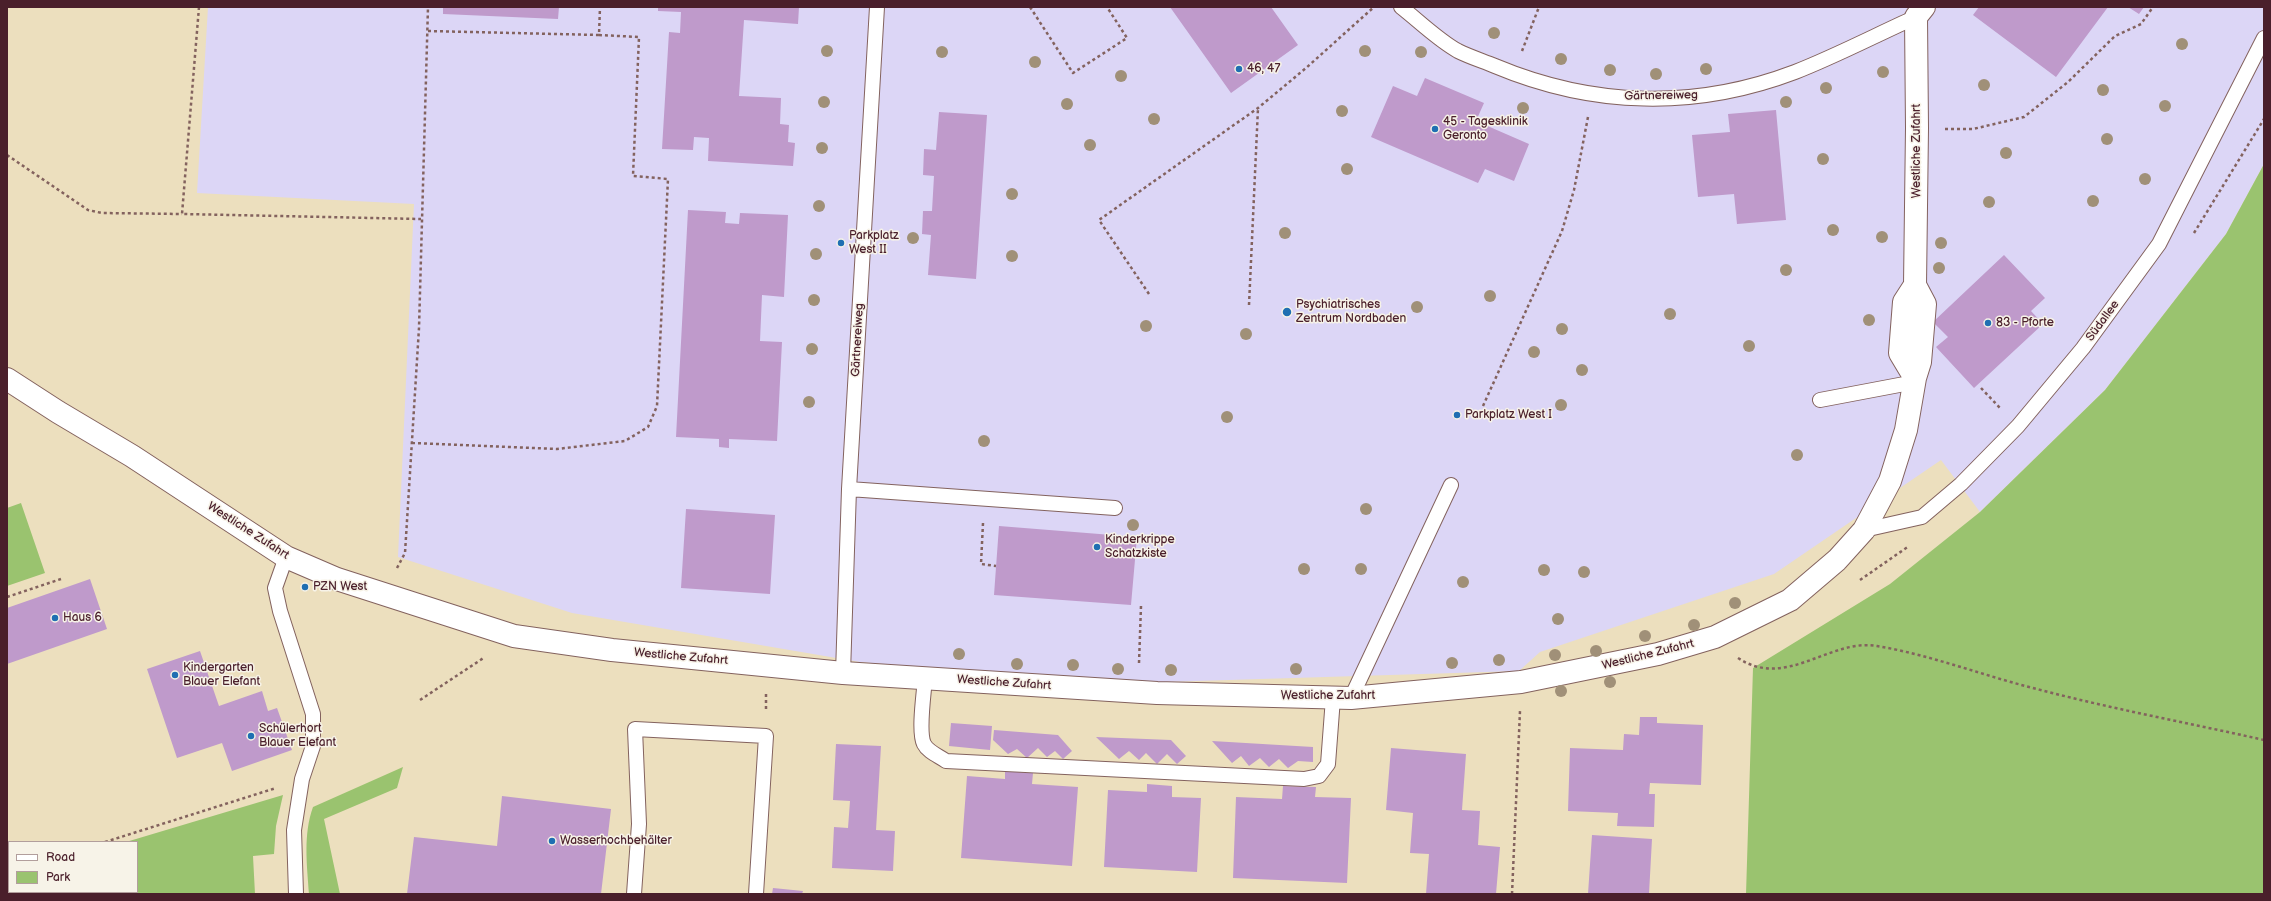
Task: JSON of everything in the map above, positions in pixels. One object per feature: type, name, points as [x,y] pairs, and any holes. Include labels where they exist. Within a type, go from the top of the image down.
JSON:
[{"type":"street","name":"Westliche Zufahrt","points":[[7,379],[58,412],[132,456],[286,557],[338,579],[514,636],[612,650],[843,673],[1139,692],[1342,698],[1521,682],[1658,654],[1715,636],[1790,600],[1837,560],[1864,530],[1890,481],[1906,430],[1915,380],[1920,362],[1925,304],[1915,285],[1920,12]]},
{"type":"lane","name":"Gärtnereiweg","points":[[843,673],[849,489],[877,7]]},
{"type":"lane","name":"Gärtnereiweg","points":[[1401,7],[1458,51],[1514,74],[1552,86],[1592,95],[1639,98],[1693,97],[1744,87],[1795,72],[1920,12]]},
{"type":"lane","name":"Südallee","points":[[1864,530],[1922,517],[1961,484],[2018,426],[2083,348],[2159,244],[2264,38]]},
{"type":"lane","points":[[1820,400],[1915,380]]},
{"type":"lane","points":[[925,678],[922,719],[923,743],[928,750],[946,761],[1304,779],[1319,776],[1328,764],[1342,698],[1451,485]]},
{"type":"lane","points":[[849,489],[1115,508]]},
{"type":"lane","points":[[286,557],[275,588],[280,611],[312,714],[313,746],[302,779],[294,830],[296,894]]},
{"type":"lane","points":[[634,894],[639,824],[635,729],[766,736],[756,894]]},
{"type":"path","points":[[182,214],[199,7]]},
{"type":"path","points":[[383,594],[405,552],[419,328],[428,7]]},
{"type":"path","points":[[600,7],[600,35]]},
{"type":"path","points":[[1030,7],[1073,73],[1127,38],[1107,7]]},
{"type":"path","points":[[1149,294],[1099,220],[1258,108],[1301,73],[1374,7]]},
{"type":"path","points":[[1514,74],[1539,7]]},
{"type":"path","points":[[1918,128],[1973,129],[2024,117],[2068,82],[2115,36],[2141,24],[2153,7]]},
{"type":"path","points":[[412,444],[557,449],[625,442],[648,427],[657,406],[668,179],[633,176],[639,37],[428,31]]},
{"type":"path","points":[[1483,406],[1562,231],[1574,190],[1592,95]]},
{"type":"path","points":[[1249,305],[1258,108]]},
{"type":"path","points":[[7,155],[88,210],[102,213],[421,219]]},
{"type":"path","points":[[1981,388],[1999,407]]},
{"type":"path","points":[[985,499],[980,564],[996,566]]},
{"type":"path","points":[[7,598],[61,579]]},
{"type":"path","points":[[1139,692],[1141,606]]},
{"type":"path","points":[[420,700],[514,636]]},
{"type":"path","points":[[1715,636],[1741,660],[1765,669],[1797,665],[1856,646],[1876,646],[1926,657],[2038,690],[2264,740]]},
{"type":"path","points":[[766,665],[766,736]]},
{"type":"path","points":[[1512,894],[1521,682]]},
{"type":"path","points":[[108,841],[302,779]]},
{"type":"shaded area","name":"Psychiatrisches Zentrum Nordbaden","points":[[208,7],[2264,7],[2264,164],[2226,234],[2105,390],[1980,512],[1941,460],[1774,574],[1540,652],[1519,671],[1132,683],[985,673],[860,662],[572,613],[398,557],[414,204],[197,193]]},
{"type":"green space","points":[[2264,164],[2264,894],[1746,894],[1753,668],[1890,584],[1980,512],[2105,390],[2226,234]]},
{"type":"green space","points":[[21,503],[45,573],[7,586],[7,508]]},
{"type":"green space","points":[[403,767],[397,788],[324,819],[340,894],[309,894],[307,839],[313,807]]},
{"type":"green space","points":[[283,795],[276,826],[274,854],[253,856],[255,894],[40,894],[138,893],[138,841],[129,841]]},
{"type":"building","points":[[443,7],[559,7],[558,19],[443,14]]},
{"type":"building","points":[[658,7],[799,7],[798,24],[744,20],[739,96],[781,98],[780,124],[789,125],[788,142],[795,143],[793,166],[708,161],[709,138],[694,137],[693,150],[662,149],[669,32],[680,33],[681,12],[658,11]]},
{"type":"building","name":"46, 47","points":[[1170,7],[1271,7],[1298,45],[1231,93]]},
{"type":"building","points":[[1979,7],[2108,7],[2056,77],[1973,15]]},
{"type":"building","points":[[2128,7],[2144,7],[2139,14]]},
{"type":"building","name":"45 - Tagesklinik Geronto","points":[[1425,78],[1484,103],[1476,121],[1529,144],[1514,181],[1485,169],[1478,183],[1371,137],[1393,86],[1417,96]]},
{"type":"building","points":[[1776,110],[1786,220],[1737,224],[1734,194],[1698,197],[1692,135],[1730,132],[1728,114]]},
{"type":"building","points":[[939,112],[987,115],[976,279],[928,275],[931,235],[922,234],[923,211],[932,211],[934,176],[923,175],[924,149],[936,150]]},
{"type":"building","points":[[688,210],[726,212],[725,223],[739,224],[740,213],[788,215],[784,297],[762,295],[760,341],[782,342],[777,441],[729,439],[729,448],[719,447],[719,439],[676,437]]},
{"type":"building","name":"83 - Pforte","points":[[2004,255],[2045,298],[2031,311],[2043,324],[1974,388],[1936,347],[1948,337],[1933,322]]},
{"type":"building","points":[[686,509],[775,515],[770,594],[681,588]]},
{"type":"building","points":[[999,526],[1137,537],[1131,605],[994,595]]},
{"type":"building","name":"Haus 6","points":[[90,579],[107,629],[7,664],[7,608]]},
{"type":"building","points":[[200,651],[219,706],[262,691],[268,711],[277,708],[292,750],[232,771],[222,743],[177,758],[147,669]]},
{"type":"building","points":[[1640,717],[1657,717],[1657,723],[1703,725],[1701,785],[1650,783],[1649,794],[1655,794],[1654,827],[1617,826],[1618,813],[1568,811],[1570,748],[1623,750],[1624,734],[1639,735]]},
{"type":"building","points":[[951,723],[992,726],[990,750],[949,746]]},
{"type":"building","points":[[994,730],[1058,735],[1072,751],[1063,759],[1055,751],[1047,757],[1038,748],[1027,758],[1017,749],[1008,754],[993,740]]},
{"type":"building","points":[[1096,737],[1171,740],[1186,756],[1177,764],[1167,754],[1157,764],[1146,753],[1139,760],[1129,751],[1119,759]]},
{"type":"building","points":[[1212,741],[1313,747],[1313,762],[1298,761],[1288,768],[1279,759],[1269,767],[1260,758],[1249,766],[1241,756],[1232,763]]},
{"type":"building","points":[[836,744],[881,746],[876,830],[895,831],[893,871],[832,868],[834,827],[848,828],[850,801],[833,800]]},
{"type":"building","points":[[1391,748],[1466,754],[1462,810],[1480,811],[1478,845],[1500,847],[1496,894],[1426,894],[1429,854],[1410,853],[1413,813],[1386,810]]},
{"type":"building","points":[[1005,771],[1033,773],[1032,784],[1078,787],[1072,866],[961,858],[967,776],[1005,779]]},
{"type":"building","points":[[1147,784],[1172,786],[1172,797],[1201,798],[1197,872],[1104,867],[1108,790],[1147,792]]},
{"type":"building","points":[[1283,786],[1316,787],[1315,797],[1351,798],[1347,883],[1233,878],[1236,797],[1282,799]]},
{"type":"building","name":"Wasserhochbehälter","points":[[502,796],[611,809],[601,894],[407,894],[414,837],[497,846]]},
{"type":"building","points":[[1592,835],[1652,839],[1649,894],[1588,894]]},
{"type":"building","points":[[773,888],[803,891],[802,894],[772,894]]},
{"type":"place","name":"46, 47","points":[[1239,69]]},
{"type":"place","name":"45 - Tagesklinik Geronto","points":[[1435,129]]},
{"type":"place","name":"Parkplatz West II","points":[[841,243]]},
{"type":"place","name":"Psychiatrisches Zentrum Nordbaden","points":[[1287,312]]},
{"type":"place","name":"83 - Pforte","points":[[1988,323]]},
{"type":"place","name":"Parkplatz West I","points":[[1457,415]]},
{"type":"place","name":"Kinderkrippe Schatzkiste","points":[[1097,547]]},
{"type":"place","name":"PZN West","points":[[305,587]]},
{"type":"place","name":"Haus 6","points":[[55,618]]},
{"type":"place","name":"Kindergarten Blauer Elefant","points":[[175,675]]},
{"type":"place","name":"Schülerhort Blauer Elefant","points":[[251,736]]},
{"type":"place","name":"Wasserhochbehälter","points":[[552,841]]}]
